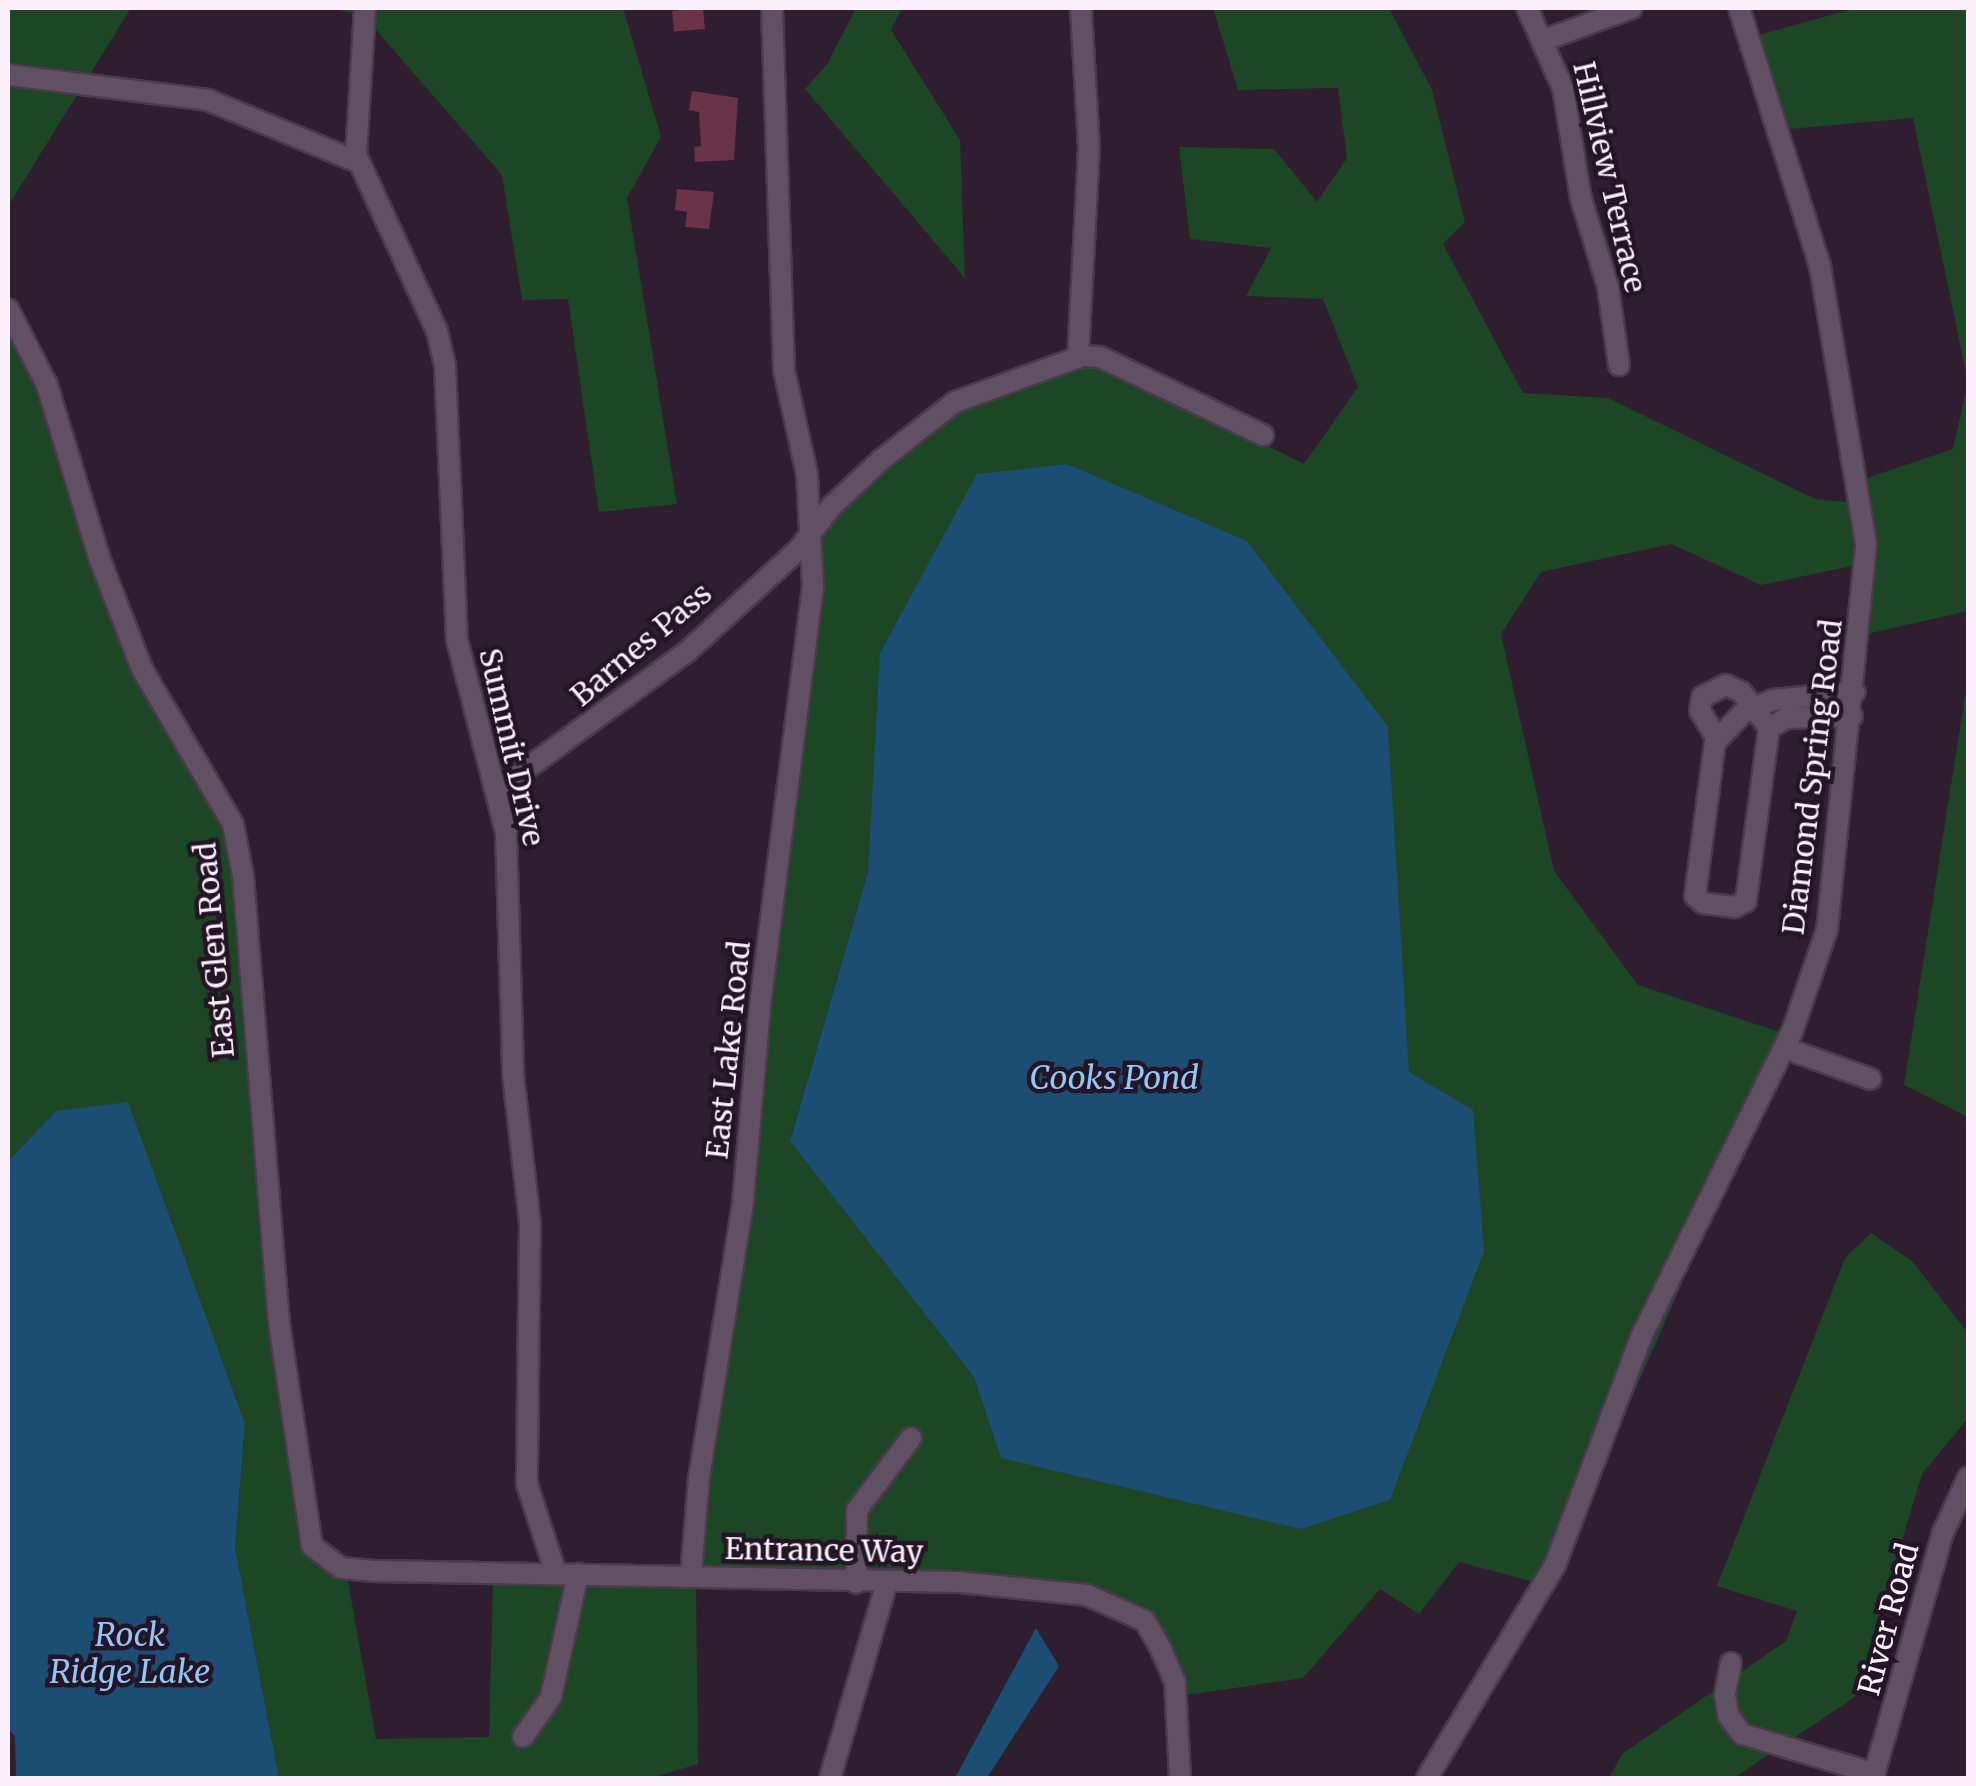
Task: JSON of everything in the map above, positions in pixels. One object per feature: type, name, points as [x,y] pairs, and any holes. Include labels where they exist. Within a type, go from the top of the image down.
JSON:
[{"type":"street","name":"Summit Drive","points":[[365,8],[358,162],[437,331],[446,366],[457,640],[506,832],[510,1026],[530,1223],[527,1484],[556,1574]]},
{"type":"street","name":"East Lake Road","points":[[691,1575],[699,1478],[743,1202],[762,990],[814,586],[814,528],[784,370],[782,202],[771,106],[772,8]]},
{"type":"street","points":[[1081,8],[1089,148],[1078,358],[1120,365],[1263,435]]},
{"type":"street","name":"Hillview Terrace","points":[[1527,8],[1547,39],[1574,132],[1581,199],[1608,287],[1619,366]]},
{"type":"street","points":[[1547,39],[1632,8]]},
{"type":"street","name":"Diamond Spring Road","points":[[1426,1778],[1536,1606],[1641,1337],[1784,1048],[1827,930],[1855,692],[1866,544],[1838,350],[1820,266],[1739,8]]},
{"type":"street","points":[[8,75],[208,100],[358,162]]},
{"type":"street","name":"East Glen Road","points":[[8,309],[47,385],[100,560],[142,669],[233,824],[244,876],[279,1323],[312,1546],[333,1564]]},
{"type":"street","name":"Barnes Pass","points":[[496,791],[688,651],[880,460],[955,402],[1078,358]]},
{"type":"street","points":[[1726,684],[1754,708],[1769,728],[1746,900],[1735,906],[1703,903],[1695,896],[1717,739],[1700,711],[1711,687],[1726,684]]},
{"type":"street","points":[[1717,739],[1754,708],[1805,694],[1855,692]]},
{"type":"street","points":[[1769,728],[1786,718],[1852,716]]},
{"type":"street","points":[[1784,1048],[1871,1079]]},
{"type":"street","points":[[856,1582],[857,1510],[911,1438]]},
{"type":"street","name":"River Road","points":[[1874,1776],[1942,1535],[1968,1478]]},
{"type":"street","name":"Entrance Way","points":[[333,1564],[378,1572],[959,1582],[1087,1595],[1145,1621],[1175,1682],[1180,1778]]},
{"type":"street","points":[[523,1737],[551,1696],[578,1574]]},
{"type":"street","points":[[830,1778],[888,1582]]},
{"type":"street","points":[[1730,1663],[1726,1705],[1742,1734],[1874,1776]]},
{"type":"green space","points":[[8,8],[131,8],[8,206]]},
{"type":"green space","points":[[330,8],[623,8],[661,137],[627,198],[677,504],[599,512],[568,299],[522,300],[502,175],[364,16]]},
{"type":"green space","points":[[856,8],[902,8],[891,30],[960,140],[965,278],[805,89],[827,64]]},
{"type":"green space","points":[[1213,8],[1389,8],[1432,90],[1465,222],[1443,244],[1523,393],[1608,398],[1815,499],[1866,504],[1864,479],[1953,449],[1968,382],[1968,611],[1862,635],[1866,563],[1761,585],[1671,544],[1541,572],[1501,634],[1554,871],[1638,985],[1791,1036],[1549,1586],[1459,1562],[1419,1614],[1380,1589],[1303,1678],[1180,1696],[1163,1642],[1090,1592],[696,1587],[698,1764],[651,1778],[279,1778],[235,1547],[245,1424],[56,1111],[8,1161],[8,297],[67,429],[130,641],[238,825],[312,1552],[348,1581],[376,1739],[489,1737],[493,1579],[695,1583],[754,1147],[824,520],[945,404],[1091,357],[1304,464],[1358,387],[1323,299],[1246,296],[1271,248],[1190,239],[1179,147],[1274,149],[1317,202],[1347,158],[1338,88],[1238,90]],"holes":[[[868,872],[1001,1458],[974,1377],[790,1140]]]},
{"type":"green space","points":[[1856,8],[1968,8],[1968,382],[1913,118],[1777,130],[1748,38]]},
{"type":"green space","points":[[1968,677],[1968,1117],[1904,1085]]},
{"type":"green space","points":[[1871,1233],[1912,1261],[1968,1333],[1968,1418],[1922,1474],[1855,1697],[1734,1778],[1609,1778],[1622,1754],[1786,1641],[1797,1611],[1717,1586],[1845,1258]]},
{"type":"water","name":"Cooks Pond","points":[[1067,464],[1247,541],[1388,727],[1409,1072],[1473,1110],[1484,1251],[1390,1500],[1301,1529],[1001,1458],[974,1377],[790,1141],[868,872],[880,653],[977,474]]},
{"type":"water","name":"Rock Ridge Lake","points":[[128,1102],[245,1424],[235,1547],[279,1778],[16,1778],[15,1736],[8,1729],[8,1161],[56,1111]]},
{"type":"water","points":[[1036,1628],[1059,1666],[987,1778],[955,1778]]},
{"type":"building","points":[[703,8],[705,29],[674,32],[672,11]]},
{"type":"building","points":[[692,91],[738,98],[734,160],[695,162],[694,147],[701,146],[699,112],[689,110]]},
{"type":"building","points":[[677,189],[714,192],[709,229],[685,227],[687,212],[675,210]]}]
